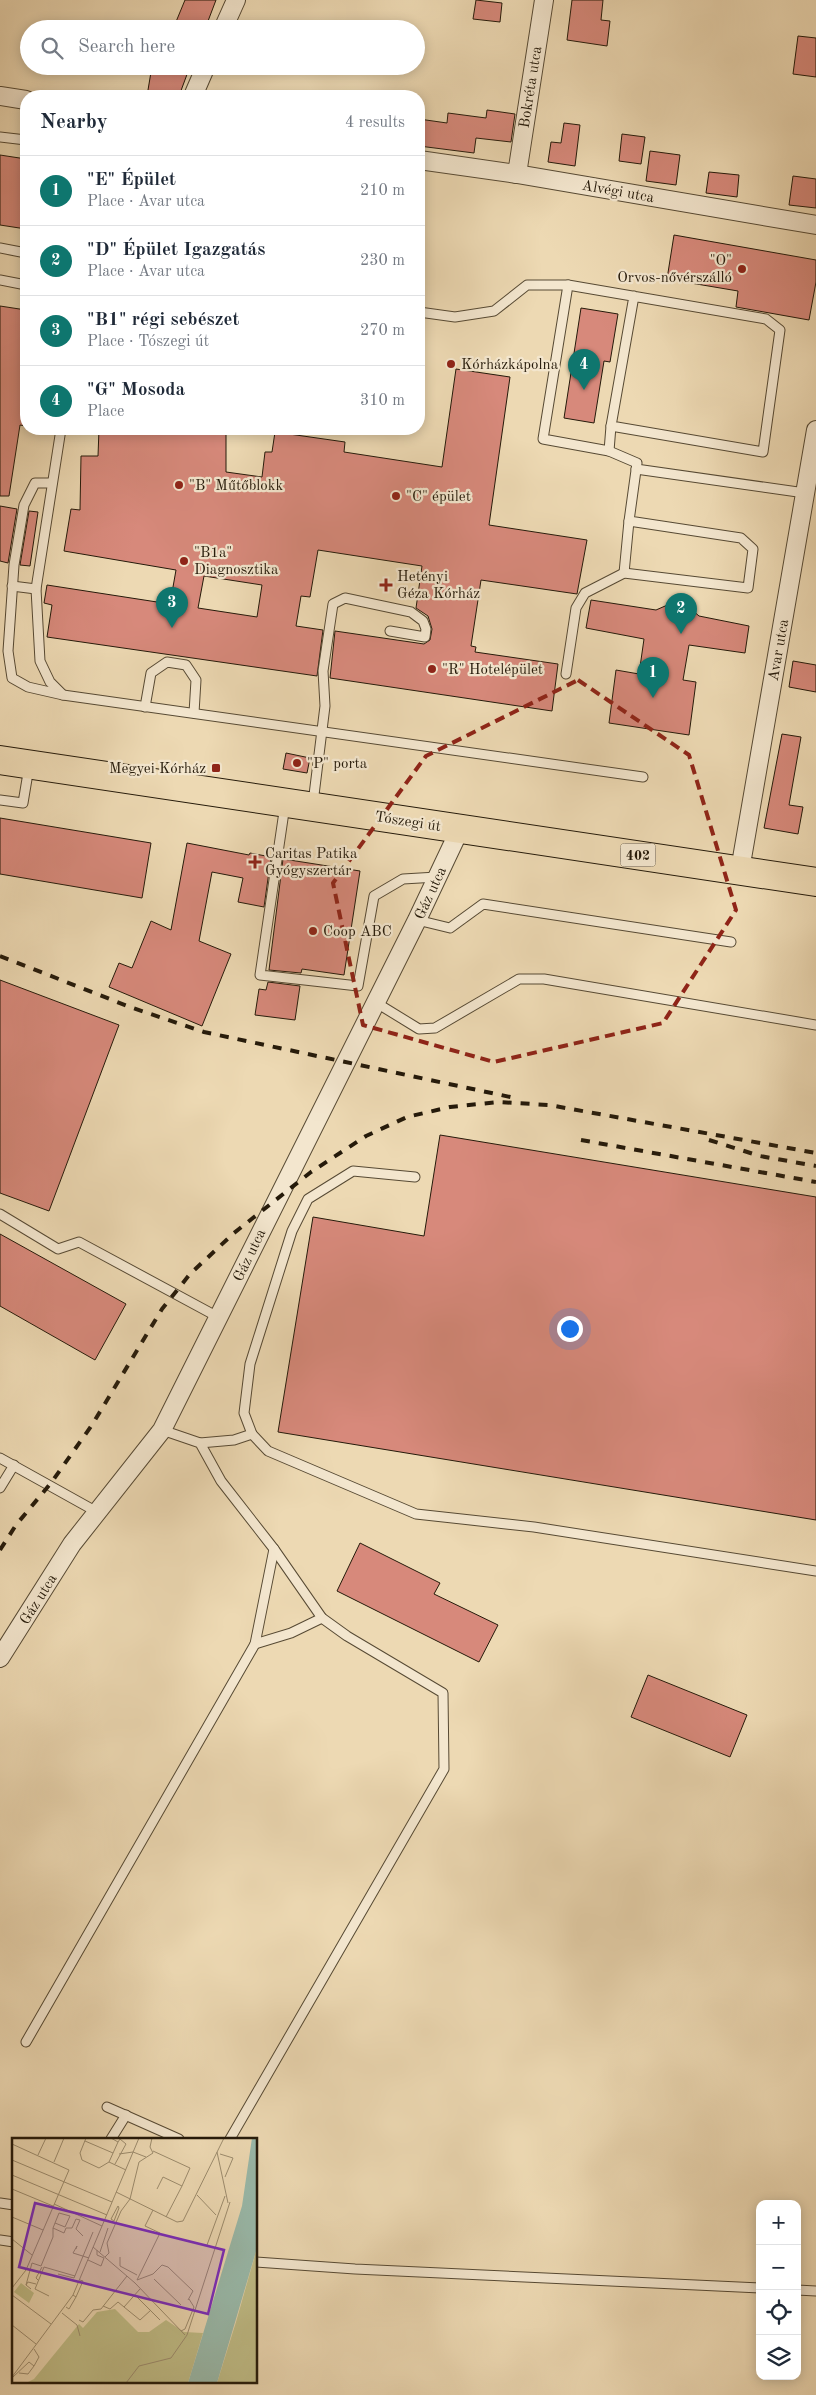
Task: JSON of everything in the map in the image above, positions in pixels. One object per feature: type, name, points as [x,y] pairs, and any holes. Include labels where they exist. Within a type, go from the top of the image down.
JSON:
[{"type":"main road","name":"Tószegi út","points":[[0,760],[816,882]]},
{"type":"street","points":[[227,20],[236,0]]},
{"type":"street","name":"Bokréta utca","points":[[517,174],[544,0]]},
{"type":"street","points":[[196,90],[202,75]]},
{"type":"street","points":[[0,96],[20,99]]},
{"type":"street","name":"Alvégi utca","points":[[425,161],[517,174],[816,225]]},
{"type":"street","name":"Avar utca","points":[[740,870],[816,430]]},
{"type":"street","name":"Gáz utca","points":[[0,1658],[72,1544],[162,1430],[417,920],[460,829]]},
{"type":"lane","points":[[0,137],[20,139]]},
{"type":"lane","points":[[0,248],[20,252]]},
{"type":"lane","points":[[0,280],[20,284]]},
{"type":"lane","points":[[425,313],[455,317],[494,310],[527,285],[568,285],[766,319],[780,330],[763,452],[612,426]]},
{"type":"lane","points":[[568,285],[543,439],[609,451],[637,463],[624,573]]},
{"type":"lane","points":[[609,451],[634,296]]},
{"type":"lane","points":[[60,435],[36,589],[40,661],[50,682],[63,695]]},
{"type":"lane","points":[[636,469],[805,493]]},
{"type":"lane","points":[[52,483],[36,483],[24,505],[12,586],[8,651],[12,678],[28,688],[194,714],[643,777]]},
{"type":"lane","points":[[566,674],[576,608],[585,594],[624,573],[748,588],[753,549],[741,538],[629,521]]},
{"type":"lane","points":[[12,586],[36,589]]},
{"type":"lane","points":[[312,806],[326,706],[323,671],[333,604],[345,598],[411,612],[423,622],[426,628],[425,637],[390,631]]},
{"type":"lane","points":[[145,706],[151,673],[167,662],[186,665],[196,680],[194,714]]},
{"type":"lane","points":[[0,800],[23,803],[29,764]]},
{"type":"lane","points":[[286,802],[260,975],[358,986],[374,896],[403,880],[438,877]]},
{"type":"lane","points":[[417,920],[450,928],[482,904],[731,942]]},
{"type":"lane","points":[[375,1002],[419,1029],[435,1028],[519,979],[544,979],[816,1025]]},
{"type":"lane","points":[[415,1176],[353,1171],[308,1199],[292,1231],[250,1364],[244,1413],[252,1434],[268,1451],[416,1514],[534,1527],[816,1571]]},
{"type":"lane","points":[[0,1214],[58,1249],[79,1242],[218,1317]]},
{"type":"lane","points":[[162,1430],[200,1443],[234,1440],[252,1434]]},
{"type":"lane","points":[[200,1443],[220,1481],[274,1550],[322,1618],[347,1636],[443,1693],[444,1769],[231,2138]]},
{"type":"lane","points":[[0,1458],[97,1512]]},
{"type":"lane","points":[[0,1488],[14,1465]]},
{"type":"lane","points":[[26,2042],[255,1644],[274,1550]]},
{"type":"lane","points":[[255,1644],[291,1633],[322,1618]]},
{"type":"lane","points":[[107,2107],[177,2138]]},
{"type":"lane","points":[[111,2138],[126,2115]]},
{"type":"lane","points":[[258,2262],[355,2270],[756,2288]]},
{"type":"lane","points":[[801,2290],[816,2291]]},
{"type":"highlighted area","points":[[578,680],[689,755],[736,910],[663,1023],[494,1062],[363,1025],[333,883],[426,756]]},
{"type":"building","points":[[185,0],[216,0],[208,20],[177,20]]},
{"type":"building","points":[[476,0],[502,3],[500,22],[473,19]]},
{"type":"building","points":[[572,0],[603,0],[601,20],[610,21],[607,46],[567,40]]},
{"type":"building","points":[[798,36],[816,38],[816,77],[793,74]]},
{"type":"building","points":[[150,75],[187,75],[181,90],[148,90]]},
{"type":"building","points":[[487,110],[515,114],[511,142],[476,138],[474,153],[425,147],[425,120],[447,123],[448,113],[486,118]]},
{"type":"building","points":[[564,123],[580,125],[575,166],[548,162],[551,142],[561,143]]},
{"type":"building","points":[[622,134],[645,137],[641,164],[619,161]]},
{"type":"building","points":[[650,151],[680,155],[676,185],[646,181]]},
{"type":"building","points":[[0,155],[20,158],[20,228],[0,225]]},
{"type":"building","points":[[709,172],[739,175],[737,197],[706,193]]},
{"type":"building","points":[[793,176],[816,179],[816,208],[789,205]]},
{"type":"building","name":"\"O\" Orvos-nővérszálló","points":[[674,235],[816,260],[816,282],[809,320],[736,307],[738,291],[667,279]]},
{"type":"building","points":[[0,306],[20,309],[20,425],[9,496],[0,496]]},
{"type":"building","points":[[581,308],[618,314],[610,362],[604,361],[594,423],[564,418]]},
{"type":"building","points":[[456,369],[510,377],[489,525],[587,540],[577,594],[481,580],[471,646],[476,647],[475,652],[558,664],[552,711],[330,678],[335,631],[424,644],[430,640],[432,629],[428,616],[416,608],[422,566],[318,550],[310,597],[301,596],[296,626],[323,630],[317,676],[47,637],[52,605],[44,603],[47,585],[170,604],[176,570],[64,551],[71,509],[80,510],[81,456],[98,456],[99,435],[226,435],[226,472],[262,477],[265,452],[272,452],[275,435],[296,435],[345,442],[344,452],[442,467]],"holes":[[[204,576],[262,585],[257,617],[198,608]]]},
{"type":"building","points":[[0,506],[17,509],[8,563],[0,561]]},
{"type":"building","points":[[29,511],[38,512],[30,566],[20,565]]},
{"type":"building","points":[[591,600],[656,610],[672,603],[684,603],[699,616],[749,626],[745,653],[689,645],[683,680],[696,682],[689,735],[609,723],[616,670],[639,674],[644,639],[586,628]]},
{"type":"building","points":[[793,661],[816,665],[816,692],[789,687]]},
{"type":"building","points":[[782,734],[801,737],[789,805],[803,807],[798,834],[764,828]]},
{"type":"building","name":"\"P\" porta","points":[[286,753],[310,758],[307,773],[283,769]]},
{"type":"building","points":[[0,818],[151,843],[142,898],[0,874]]},
{"type":"building","points":[[187,843],[249,855],[250,853],[271,857],[264,907],[238,902],[243,878],[212,872],[199,941],[231,954],[202,1026],[109,987],[119,963],[132,968],[151,921],[171,930]]},
{"type":"building","name":"Coop ABC","points":[[283,859],[360,871],[344,975],[302,969],[301,973],[269,970]]},
{"type":"building","points":[[0,980],[119,1025],[49,1211],[0,1193]]},
{"type":"building","points":[[268,982],[300,986],[295,1020],[255,1015],[259,989],[266,990]]},
{"type":"building","points":[[440,1135],[816,1197],[816,1520],[278,1432],[313,1217],[424,1236]]},
{"type":"building","points":[[0,1234],[126,1304],[95,1360],[0,1306]]},
{"type":"building","points":[[360,1543],[440,1583],[434,1594],[498,1625],[479,1662],[337,1591]]},
{"type":"building","points":[[648,1675],[747,1715],[730,1757],[631,1717]]},
{"type":"railway","points":[[0,956],[130,1007],[204,1032],[515,1098]]},
{"type":"railway","points":[[0,1550],[16,1525],[51,1483],[92,1425],[162,1309],[190,1274],[234,1233],[311,1172],[366,1136],[407,1117],[450,1107],[498,1102],[549,1105],[816,1153]]},
{"type":"railway","points":[[581,1140],[816,1182]]},
{"type":"railway","points":[[709,1140],[760,1156],[816,1166]]},
{"type":"place","name":"\"O\" Orvos-nővérszálló","points":[[742,269]]},
{"type":"place","name":"Kórházkápolna","points":[[451,364]]},
{"type":"place","name":"\"G\" Mosoda","points":[[584,390]]},
{"type":"place","name":"\"B\" Műtőblokk","points":[[179,485]]},
{"type":"place","name":"\"C\" épület","points":[[396,496]]},
{"type":"place","name":"\"B1a\" Diagnosztika","points":[[184,561]]},
{"type":"place","name":"Hetényi Géza Kórház","points":[[386,585]]},
{"type":"place","name":"\"B1\" régi sebészet","points":[[172,628]]},
{"type":"place","name":"\"D\" Épület Igazgatás","points":[[681,634]]},
{"type":"place","name":"\"R\" Hotelépület","points":[[432,669]]},
{"type":"place","name":"\"E\" Épület","points":[[653,698]]},
{"type":"place","name":"\"P\" porta","points":[[297,763]]},
{"type":"place","name":"Megyei Kórház","points":[[216,768]]},
{"type":"place","name":"Caritas Patika Gyógyszertár","points":[[255,862]]},
{"type":"place","name":"Coop ABC","points":[[313,931]]}]
